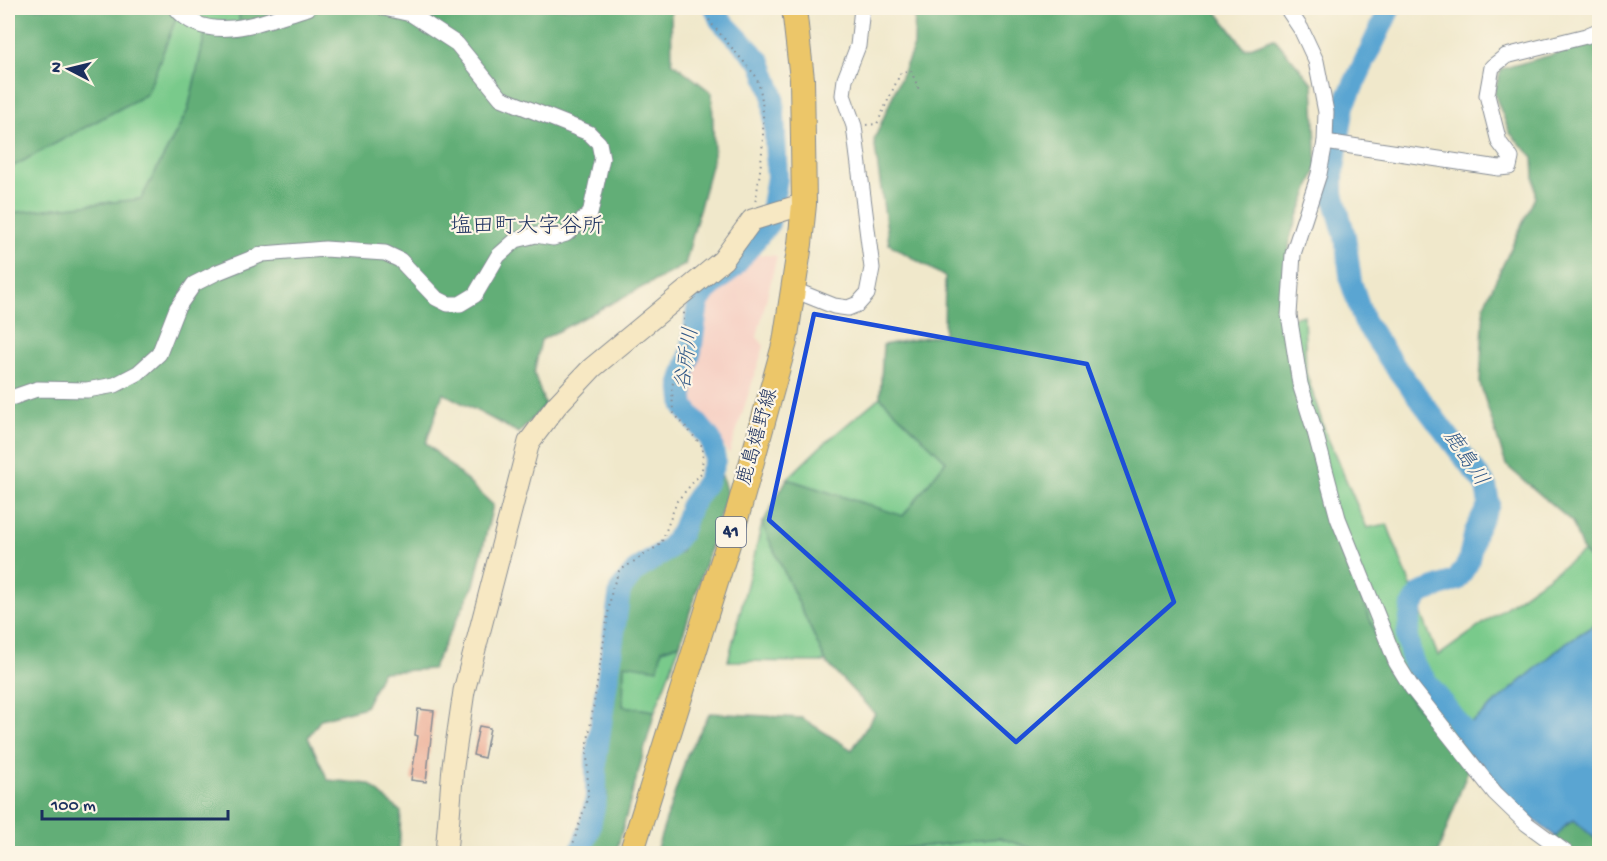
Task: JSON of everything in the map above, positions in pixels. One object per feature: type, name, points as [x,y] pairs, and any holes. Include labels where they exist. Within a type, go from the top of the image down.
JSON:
[{"type":"main road","name":"鹿島嬉野線","points":[[631,854],[761,432],[786,342],[794,290],[793,207],[802,79],[794,8]]},
{"type":"street","points":[[176,8],[188,21],[207,28],[236,28],[308,8]]},
{"type":"street","points":[[8,399],[37,389],[87,390],[115,385],[138,373],[159,354],[177,308],[194,284],[263,254],[326,249],[385,253],[400,260],[436,298],[448,304],[460,304],[475,295],[498,256],[516,240],[536,235],[553,238],[566,234],[590,214],[602,158],[598,143],[589,133],[501,98],[456,44],[411,14],[384,8]]},
{"type":"street","points":[[794,290],[834,306],[848,308],[858,304],[867,294],[872,268],[854,126],[843,95],[845,79],[858,46],[862,8]]},
{"type":"street","points":[[1287,8],[1301,29],[1316,61],[1326,112],[1325,142],[1319,174],[1293,254],[1289,315],[1300,384],[1338,519],[1396,662],[1412,688],[1496,793],[1527,824],[1568,854]]},
{"type":"street","points":[[1325,142],[1499,168],[1509,167],[1511,158],[1499,141],[1487,95],[1492,67],[1506,56],[1586,36],[1599,30]]},
{"type":"street","points":[[446,854],[453,766],[464,691],[530,442],[557,405],[592,368],[723,260],[752,220],[793,207]]},
{"type":"path","points":[[705,8],[710,22],[755,75],[760,86],[763,141],[752,220]]},
{"type":"path","points":[[854,126],[877,124],[901,72],[911,71],[920,92]]},
{"type":"path","points":[[570,854],[588,796],[587,747],[612,589],[619,571],[661,544],[676,501],[702,472],[703,447],[674,412],[672,386],[684,353],[685,291]]},
{"type":"highlighted area","points":[[814,314],[1087,364],[1174,602],[1016,742],[769,520]]},
{"type":"shaded area","points":[[755,254],[777,256],[757,337],[764,346],[729,454],[693,405],[688,383],[700,349],[704,300]]},
{"type":"green space","points":[[8,8],[180,8],[147,94],[8,169]]},
{"type":"green space","points":[[180,8],[239,8],[240,38],[205,34],[188,110],[141,199],[10,213],[8,169],[147,94]]},
{"type":"green space","points":[[239,8],[671,8],[672,62],[712,93],[714,154],[685,265],[541,340],[534,373],[545,405],[519,433],[443,393],[426,443],[493,505],[474,585],[432,669],[382,672],[365,707],[321,719],[308,737],[328,780],[369,784],[401,812],[399,853],[8,853],[8,204],[11,213],[141,199],[188,110],[205,34],[240,38]]},
{"type":"green space","points":[[915,8],[1214,8],[1245,49],[1274,38],[1313,84],[1317,168],[1290,237],[1284,320],[1329,511],[1391,675],[1468,770],[1438,853],[1049,854],[1000,838],[871,852],[870,854],[655,854],[687,755],[710,713],[802,718],[852,750],[875,714],[826,662],[762,524],[787,479],[903,516],[946,461],[880,397],[883,345],[944,334],[945,277],[889,244],[874,140],[914,46]]},
{"type":"green space","points":[[1599,37],[1599,569],[1583,552],[1572,522],[1506,465],[1480,384],[1484,305],[1535,197],[1533,157],[1510,133],[1494,93],[1501,69],[1566,51]]},
{"type":"green space","points":[[1304,315],[1306,373],[1326,434],[1367,528],[1387,524],[1438,656],[1583,552],[1599,569],[1599,622],[1567,642],[1467,727],[1498,772],[1489,778],[1468,770],[1391,675],[1329,511],[1284,320]]},
{"type":"green space","points":[[880,397],[946,461],[903,516],[787,479],[820,447]]},
{"type":"green space","points":[[722,476],[727,494],[680,644],[662,649],[658,669],[624,664],[623,706],[655,711],[616,853],[589,853],[607,796],[603,741],[627,596],[641,577],[681,552],[696,508]]},
{"type":"green space","points":[[762,524],[826,662],[728,661]]},
{"type":"green space","points":[[680,644],[655,711],[623,706],[624,663]]},
{"type":"green space","points":[[1574,820],[1599,842],[1599,853],[1539,854],[1564,827]]},
{"type":"green space","points":[[1001,838],[1049,853],[870,854],[871,852]]},
{"type":"water","points":[[1599,622],[1599,842],[1574,820],[1566,824],[1556,837],[1516,806],[1489,778],[1497,771],[1467,727],[1567,642]]},
{"type":"building","points":[[418,709],[434,711],[426,782],[411,780],[418,736],[415,735]]},
{"type":"building","points":[[479,726],[490,728],[484,758],[473,755]]},
{"type":"waterway","name":"谷所川","points":[[579,854],[589,830],[596,798],[596,759],[620,590],[635,571],[668,549],[681,533],[690,507],[708,480],[715,460],[711,440],[684,407],[681,383],[691,351],[698,303],[706,291],[733,268],[769,223],[777,178],[773,95],[761,62],[720,20],[715,8]]},
{"type":"waterway","name":"鹿島川","points":[[1390,8],[1344,105],[1333,174],[1333,194],[1345,236],[1351,282],[1364,321],[1393,364],[1486,486],[1489,504],[1475,532],[1468,563],[1457,580],[1421,593],[1412,606],[1407,638],[1413,664],[1498,776],[1523,766]]},
{"type":"district","name":"塩田町大字谷所","points":[[527,228]]}]
